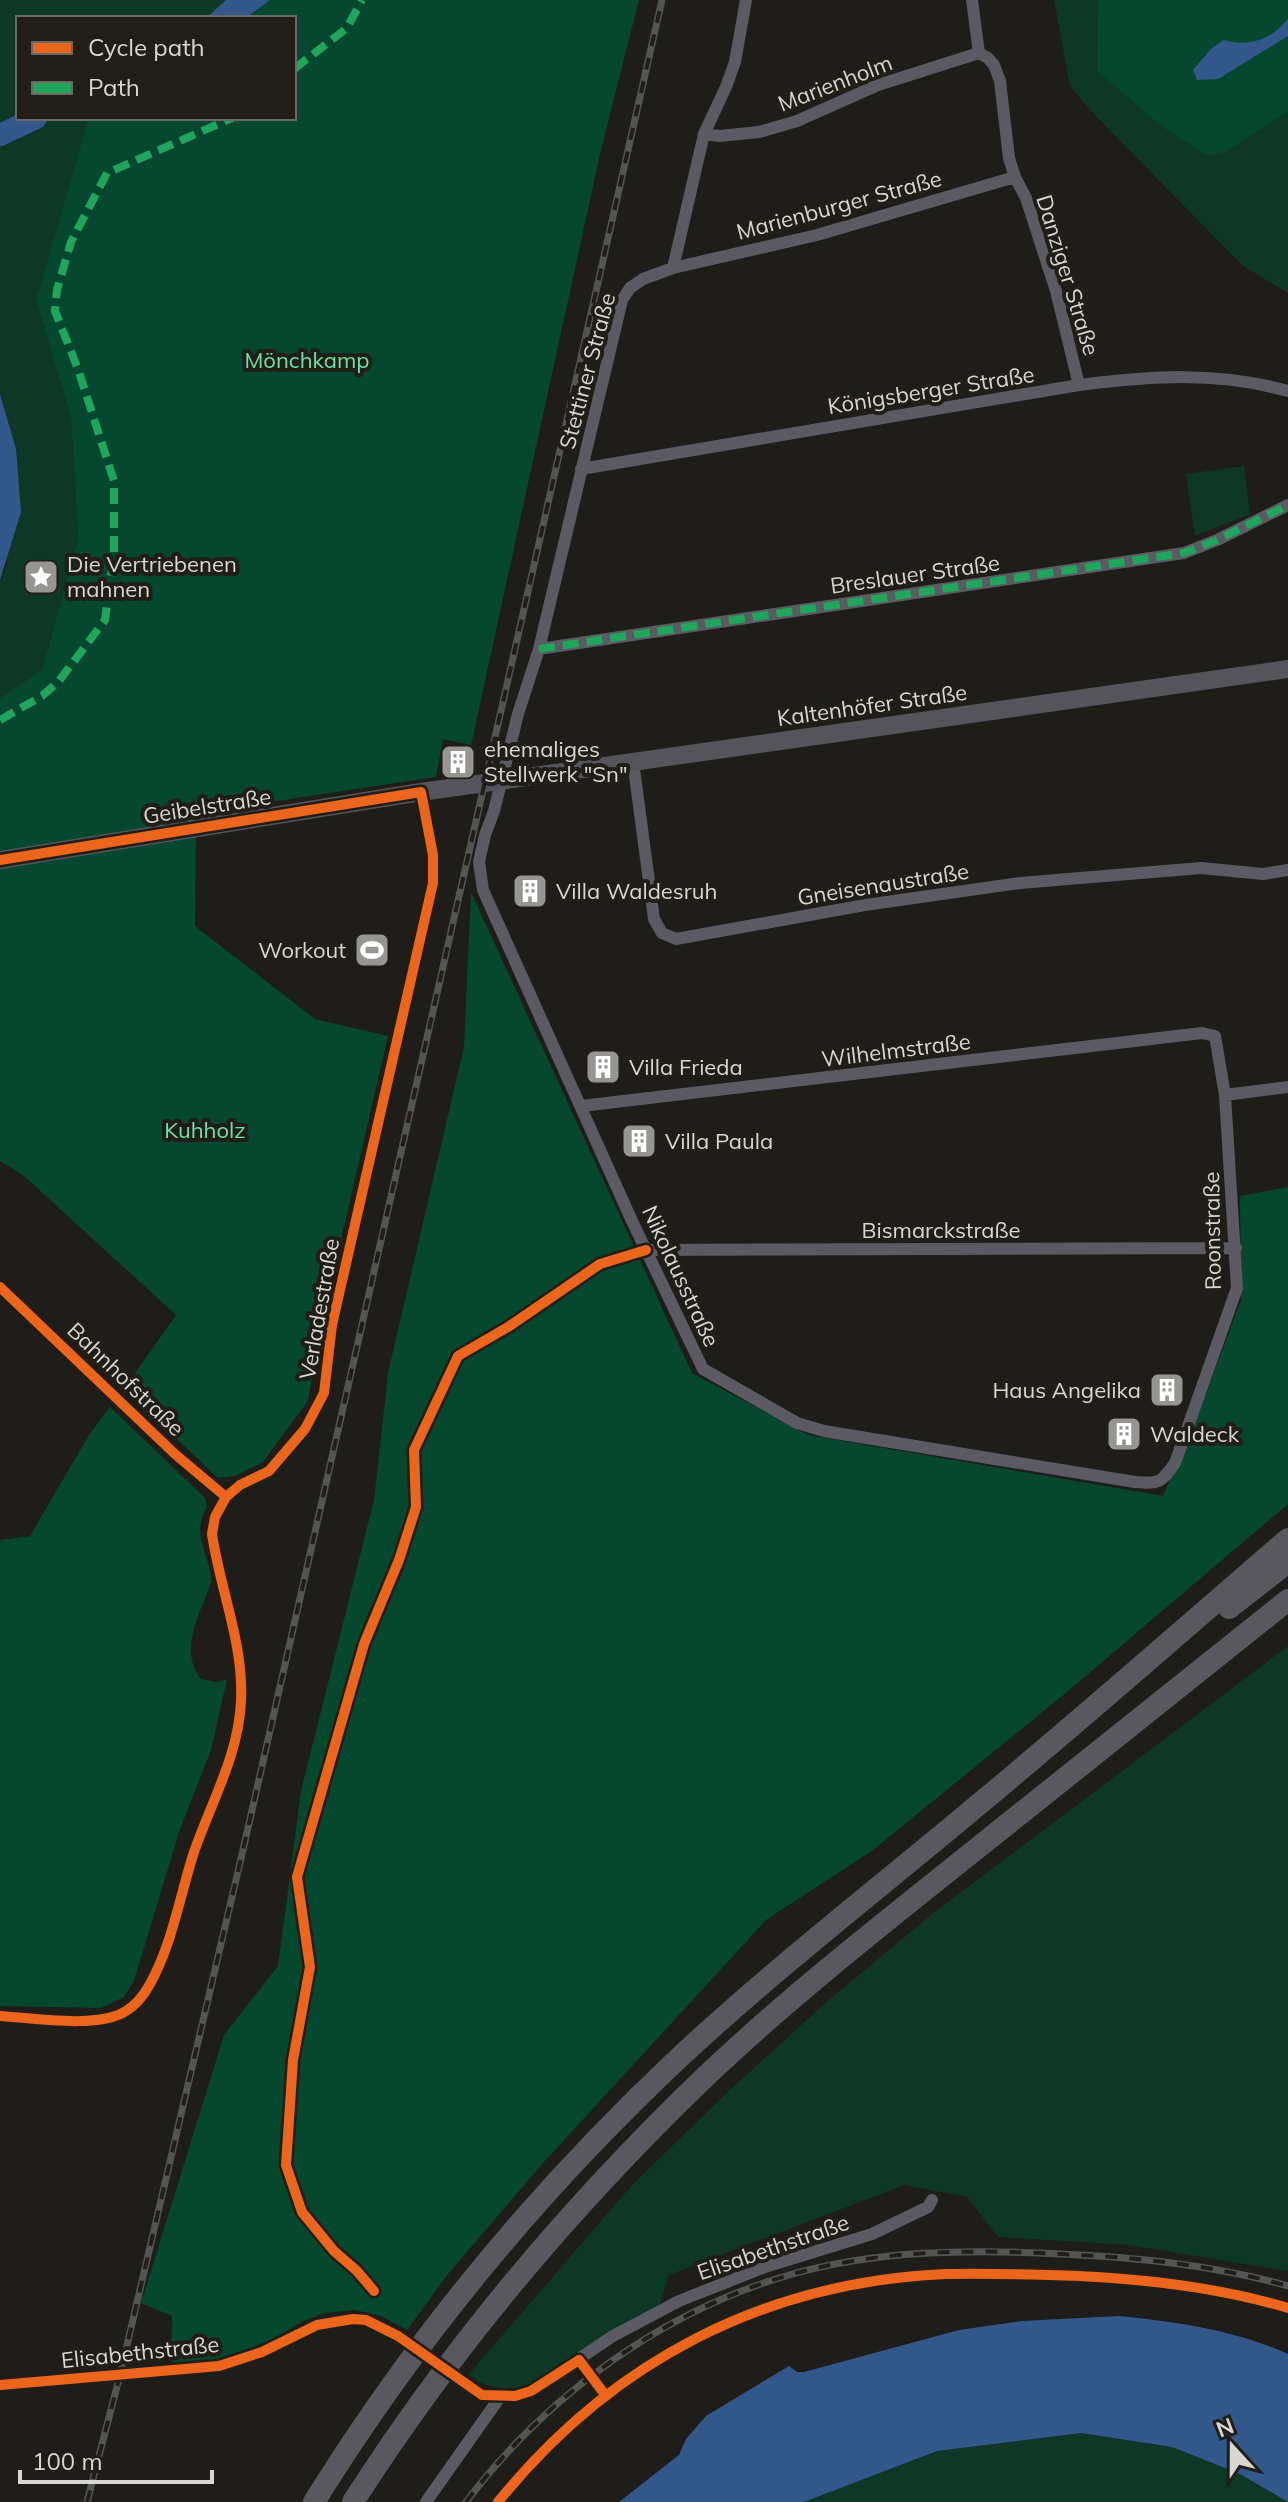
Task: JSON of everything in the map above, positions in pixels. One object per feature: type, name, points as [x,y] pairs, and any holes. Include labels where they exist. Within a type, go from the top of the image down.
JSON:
[{"type":"highway","points":[[314,2502],[391,2386],[443,2318],[555,2184],[682,2055],[1288,1539]]},
{"type":"highway","points":[[981,1803],[1288,1562]]},
{"type":"highway","points":[[353,2502],[461,2349],[522,2272],[580,2204],[705,2077],[893,1916],[1288,1600]]},
{"type":"highway","points":[[1148,1712],[1193,1686],[1288,1619]]},
{"type":"street","points":[[673,268],[704,134],[735,62],[746,0]]},
{"type":"street","points":[[972,0],[979,53]]},
{"type":"street","name":"Marienholm","points":[[704,134],[719,136],[759,132],[797,121],[878,85],[979,53]]},
{"type":"street","name":"Danziger Straße","points":[[979,53],[994,65],[1000,81],[1009,158],[1026,198],[1056,291],[1079,385]]},
{"type":"street","name":"Marienburger Straße","points":[[673,268],[817,235],[1015,177]]},
{"type":"street","name":"Stettiner Straße","points":[[502,781],[518,714],[539,649],[622,300],[630,288],[643,279],[673,268]]},
{"type":"street","name":"Königsberger Straße","points":[[581,469],[1079,385],[1150,376],[1233,380],[1288,391]]},
{"type":"street","name":"Breslauer Straße","points":[[539,649],[1184,553],[1288,505]]},
{"type":"street","name":"Kaltenhöfer Straße","points":[[463,787],[1288,669]]},
{"type":"street","name":"Gneisenaustraße","points":[[633,761],[654,919],[662,933],[676,939],[865,905],[1020,883],[1201,868],[1263,874],[1288,870]]},
{"type":"street","name":"Nikolausstraße","points":[[502,781],[479,862],[483,890],[703,1369],[806,1427],[1135,1482],[1155,1483],[1164,1479],[1175,1463]]},
{"type":"street","name":"Geibelstraße","points":[[0,860],[463,787]]},
{"type":"street","name":"Verladestraße","points":[[226,1497],[240,1485],[269,1471],[305,1429],[324,1393],[332,1325],[433,883],[433,855],[421,792]]},
{"type":"street","name":"Wilhelmstraße","points":[[581,1106],[1202,1033],[1215,1036]]},
{"type":"street","name":"Roonstraße","points":[[1175,1463],[1237,1288],[1225,1095],[1215,1036]]},
{"type":"street","points":[[1225,1095],[1288,1087]]},
{"type":"street","name":"Bismarckstraße","points":[[646,1250],[1236,1248]]},
{"type":"street","name":"Bahnhofstraße","points":[[0,1287],[165,1444],[226,1497]]},
{"type":"street","points":[[0,2016],[105,2019],[128,2010],[146,1991],[159,1962],[237,1731],[241,1703],[238,1657],[212,1534],[215,1517],[226,1497]]},
{"type":"street","name":"Elisabethstraße","points":[[0,2385],[219,2366],[262,2352],[317,2325],[353,2319],[366,2320],[398,2336],[482,2395],[515,2396],[531,2391],[613,2336],[679,2301],[765,2267],[872,2234],[928,2207],[932,2200]]},
{"type":"street","points":[[426,2502],[500,2397]]},
{"type":"green space","points":[[0,0],[298,0],[281,16],[16,16],[16,120],[113,120],[36,300],[71,417],[78,539],[42,670],[0,698],[0,580],[7,564],[16,449],[0,394]]},
{"type":"green space","name":"Mönchkamp","points":[[270,0],[639,0],[600,154],[471,745],[443,739],[436,777],[192,814],[196,835],[195,926],[315,1019],[388,1036],[322,1321],[308,1401],[263,1462],[235,1476],[218,1478],[124,1389],[176,1315],[24,1176],[0,1161],[0,698],[42,670],[78,539],[71,417],[36,300],[88,120],[296,120],[296,16],[249,16]]},
{"type":"green space","points":[[1054,0],[1288,0],[1288,293],[1243,266],[1070,86]]},
{"type":"green space","points":[[1098,0],[1288,0],[1288,111],[1225,152],[1206,155],[1163,127],[1097,71]]},
{"type":"green space","points":[[1244,466],[1250,514],[1195,536],[1186,474]]},
{"type":"green space","points":[[471,892],[692,1373],[808,1435],[1163,1496],[1199,1413],[1241,1300],[1240,1196],[1288,1187],[1288,1504],[1067,1692],[873,1850],[766,1920],[543,2163],[448,2274],[407,2330],[381,2316],[355,2310],[324,2313],[303,2321],[271,2340],[211,2363],[171,2366],[172,2316],[141,2303],[224,2035],[278,1966],[301,1791],[374,1500],[388,1373],[464,1047]]},
{"type":"green space","points":[[110,1407],[205,1498],[207,1507],[200,1527],[211,1583],[193,1632],[191,1656],[201,1679],[217,1682],[227,1679],[211,1750],[179,1832],[134,1981],[124,1997],[101,2008],[0,2006],[0,1540],[30,1536],[89,1435]]},
{"type":"green space","points":[[1288,1646],[1288,2271],[1128,2245],[998,2237],[967,2197],[904,2185],[669,2275],[660,2304],[529,2386],[497,2388],[468,2375],[633,2184],[830,1999],[932,1914]]},
{"type":"green space","points":[[1081,2433],[1172,2447],[1240,2474],[1288,2502],[804,2502],[937,2451]]},
{"type":"water","points":[[226,0],[270,0],[249,16],[208,16]]},
{"type":"water","points":[[1288,19],[1288,36],[1218,79],[1197,80],[1193,70],[1212,48],[1224,40],[1243,43],[1267,37]]},
{"type":"water","points":[[0,394],[16,449],[21,512],[0,580]]},
{"type":"water","points":[[1119,2316],[1205,2328],[1288,2354],[1288,2502],[1240,2474],[1172,2447],[1081,2433],[937,2451],[804,2502],[619,2502],[679,2455],[686,2439],[706,2416],[789,2366],[797,2372],[804,2372],[959,2330],[1022,2321]]},
{"type":"waterway","points":[[0,135],[32,120]]},
{"type":"railway","points":[[87,2502],[120,2375],[243,1850],[662,0]]},
{"type":"railway","points":[[466,2502],[532,2427],[610,2363],[696,2311],[789,2275],[855,2260],[889,2256],[992,2252],[1146,2260],[1203,2267],[1288,2286]]},
{"type":"marked path","points":[[296,67],[347,28],[362,0]]},
{"type":"marked path","points":[[0,720],[42,696],[59,681],[105,620],[114,555],[114,481],[78,369],[55,311],[57,290],[71,242],[107,173],[227,120]]},
{"type":"marked path","points":[[539,649],[1184,553],[1288,505]]},
{"type":"cycle path","points":[[0,860],[421,792],[433,855],[433,883],[332,1325],[324,1393],[305,1429],[269,1471],[240,1485],[226,1497],[215,1517],[212,1534],[239,1659],[239,1721],[230,1759],[194,1852],[164,1953],[142,1996],[130,2009],[114,2016],[83,2021],[0,2016]]},
{"type":"cycle path","points":[[374,2291],[334,2251],[302,2212],[286,2165],[293,2060],[310,1967],[297,1877],[364,1644],[399,1560],[416,1507],[414,1450],[458,1356],[508,1327],[600,1264],[646,1250]]},
{"type":"cycle path","points":[[0,1287],[176,1455],[226,1497]]},
{"type":"cycle path","points":[[498,2502],[543,2452],[590,2408],[642,2370],[696,2338],[754,2312],[815,2293],[879,2280],[946,2274],[1049,2275],[1170,2284],[1230,2293],[1288,2308]]},
{"type":"cycle path","points":[[0,2385],[219,2366],[262,2352],[317,2325],[353,2319],[366,2320],[398,2336],[482,2395],[515,2396],[531,2391],[579,2360],[606,2396]]},
{"type":"place","name":"Die Vertriebenen mahnen","points":[[41,577]]},
{"type":"place","name":"ehemaliges Stellwerk \"Sn\"","points":[[458,762]]},
{"type":"place","name":"Villa Waldesruh","points":[[530,891]]},
{"type":"place","name":"Workout","points":[[372,950]]},
{"type":"place","name":"Villa Frieda","points":[[603,1067]]},
{"type":"place","name":"Villa Paula","points":[[639,1141]]},
{"type":"place","name":"Haus Angelika","points":[[1167,1390]]},
{"type":"place","name":"Waldeck","points":[[1124,1434]]},
{"type":"park label","name":"Kuhholz","points":[[205,1130]]}]
